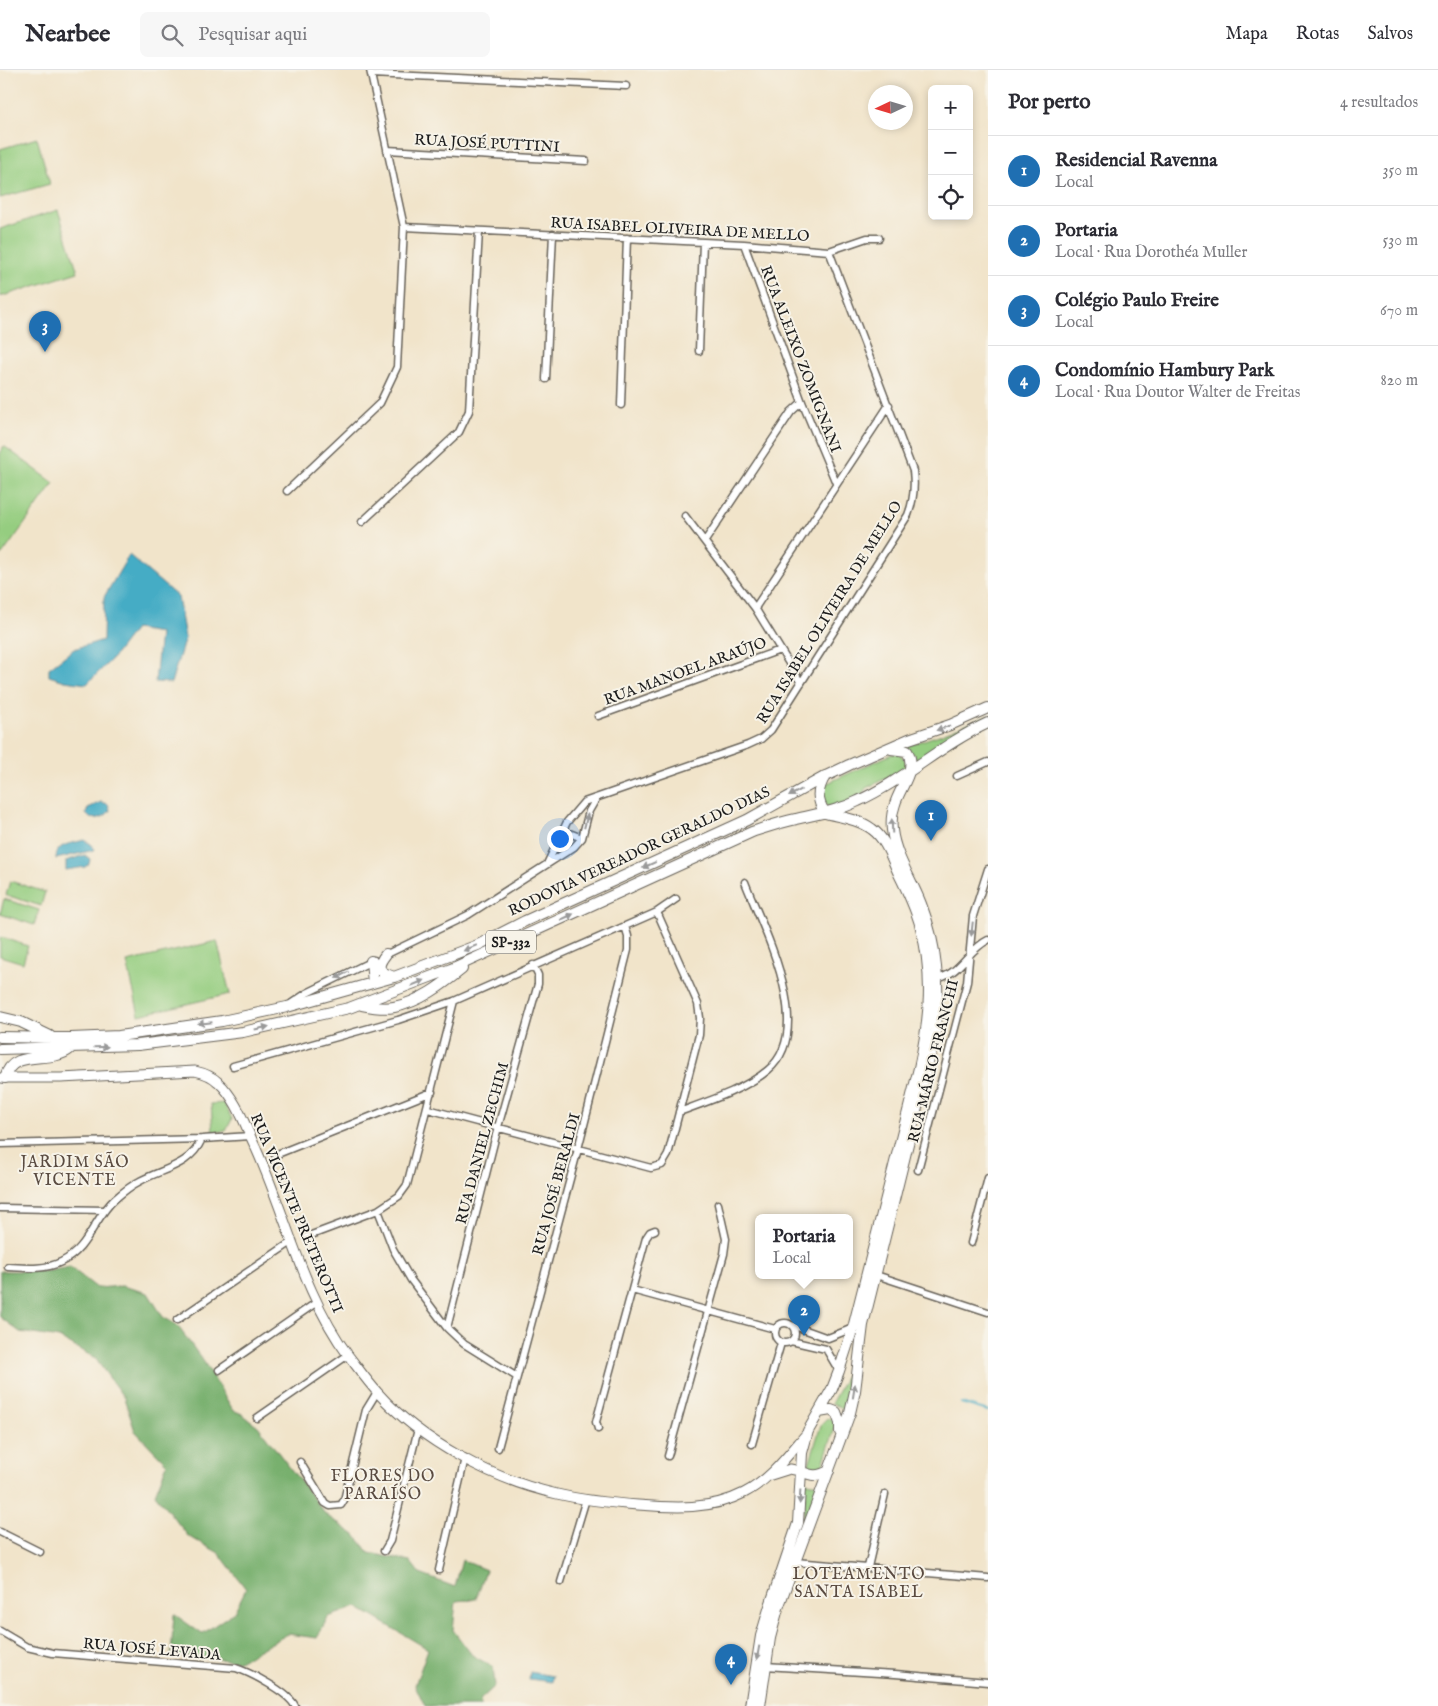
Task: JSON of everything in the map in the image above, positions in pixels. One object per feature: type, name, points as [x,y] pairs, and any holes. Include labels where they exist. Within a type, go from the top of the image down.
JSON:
[{"type":"main road","name":"RODOVIA VEREADOR GERALDO DIAS","points":[[0,1037],[55,1038],[137,1034],[242,1018],[394,977],[478,944],[747,820],[826,776],[909,739],[950,725],[988,708]]},
{"type":"main road","name":"RODOVIA VEREADOR GERALDO DIAS","points":[[0,1049],[128,1046],[244,1032],[354,1006],[472,960],[752,832],[794,819],[825,813],[858,801],[909,773],[954,742],[988,722]]},
{"type":"main road","points":[[750,1706],[761,1636],[798,1523],[802,1453],[808,1431],[820,1412],[840,1370],[853,1328],[927,1031],[933,979],[930,932],[921,904],[893,839],[892,816],[895,803],[909,773],[911,763],[907,751],[887,749]]},
{"type":"main road","points":[[895,803],[935,755]]},
{"type":"main road","points":[[760,1706],[770,1638],[778,1608],[850,1413],[863,1325],[934,1039],[938,996],[920,923],[884,842],[873,830],[861,823],[825,813],[818,798],[819,787],[826,776]]},
{"type":"main road","points":[[386,954],[379,966],[380,971],[394,977]]},
{"type":"main road","points":[[350,989],[347,995],[354,1006],[414,1007],[472,960]]},
{"type":"main road","points":[[371,961],[372,984]]},
{"type":"main road","points":[[307,1018],[318,1012],[320,996]]},
{"type":"main road","points":[[0,1017],[21,1022],[55,1038]]},
{"type":"main road","points":[[2,1078],[15,1062],[23,1059],[58,1055],[72,1047]]},
{"type":"main road","points":[[820,1412],[831,1410],[836,1412],[840,1423],[840,1438]]},
{"type":"main road","points":[[800,1471],[813,1476],[820,1476],[829,1471]]},
{"type":"street","points":[[287,491],[380,403],[397,367],[404,227],[370,72],[626,86]]},
{"type":"street","name":"RUA JOSÉ PUTTINI","points":[[387,150],[586,161]]},
{"type":"street","name":"RUA ISABEL OLIVEIRA DE MELLO","points":[[404,227],[744,244],[829,251],[913,471],[914,501],[908,515],[771,730],[748,745],[584,802],[573,814],[548,862]]},
{"type":"street","points":[[362,522],[459,432],[470,411],[479,231]]},
{"type":"street","points":[[546,380],[553,234]]},
{"type":"street","points":[[621,405],[628,238]]},
{"type":"street","points":[[829,251],[867,238],[879,238]]},
{"type":"street","points":[[699,351],[702,242]]},
{"type":"street","name":"RUA ALEIXO ZOMIGNANI","points":[[744,244],[802,402],[836,483]]},
{"type":"street","points":[[706,541],[791,412],[802,402]]},
{"type":"street","points":[[755,608],[889,405]]},
{"type":"street","points":[[685,516],[706,541],[755,608],[801,683]]},
{"type":"street","name":"RUA MANOEL ARAÚJO","points":[[598,716],[780,650]]},
{"type":"street","points":[[957,776],[988,762]]},
{"type":"street","points":[[286,1006],[307,993],[371,961],[468,915],[548,862],[558,858],[574,847],[582,838],[589,811],[596,799]]},
{"type":"street","points":[[564,831],[582,838]]},
{"type":"street","name":"RUA MÁRIO FRANCHI","points":[[918,1170],[967,982],[973,916],[988,869]]},
{"type":"street","points":[[679,1112],[718,1098],[768,1071],[778,1060],[786,1045],[789,1018],[786,992],[744,882]]},
{"type":"street","points":[[233,1066],[398,1020],[414,1007],[454,1001],[657,912],[676,899]]},
{"type":"street","points":[[428,1109],[652,1168],[658,1168],[662,1165],[668,1155],[699,1035],[700,1018],[698,1004],[657,912]]},
{"type":"street","name":"RUA JOSÉ BERALDI","points":[[498,1448],[578,1149],[628,950],[628,936],[625,926]]},
{"type":"street","points":[[933,979],[952,972],[980,944],[988,940]]},
{"type":"street","name":"RUA DANIEL ZECHIM","points":[[447,1328],[498,1127],[538,984],[538,975],[533,965]]},
{"type":"street","points":[[306,1237],[378,1210],[399,1196],[407,1185],[428,1109],[454,1001]]},
{"type":"street","points":[[394,1007],[398,1020]]},
{"type":"street","name":"RUA VICENTE PRETEROTTI","points":[[2,1078],[61,1078],[195,1071],[209,1075],[219,1082],[239,1112],[250,1136],[317,1302],[332,1331],[348,1355],[377,1392],[418,1429],[465,1458],[514,1482],[556,1494],[586,1499],[657,1507],[699,1507],[722,1502],[746,1492],[771,1475],[808,1431]]},
{"type":"street","points":[[275,1155],[432,1092]]},
{"type":"street","points":[[0,1144],[250,1136]]},
{"type":"street","points":[[8,1267],[29,1268],[47,1266],[70,1257],[84,1243],[104,1210],[115,1199],[139,1182],[184,1162],[197,1149],[202,1139]]},
{"type":"street","points":[[971,1243],[988,1178]]},
{"type":"street","points":[[668,1456],[724,1254],[726,1238],[718,1204]]},
{"type":"street","points":[[0,1208],[104,1210]]},
{"type":"street","points":[[378,1210],[393,1249],[411,1280],[447,1328],[464,1344],[517,1377]]},
{"type":"street","points":[[598,1429],[596,1422],[646,1238],[650,1232],[655,1230]]},
{"type":"street","points":[[177,1320],[293,1241]]},
{"type":"street","points":[[876,1275],[988,1312]]},
{"type":"street","points":[[632,1290],[775,1330]]},
{"type":"street","points":[[219,1370],[317,1302]]},
{"type":"street","points":[[781,1343],[775,1337],[775,1330],[776,1326],[782,1323],[828,1338],[853,1328]]},
{"type":"street","points":[[791,1341],[795,1335],[792,1325]]},
{"type":"street","points":[[826,1349],[828,1338]]},
{"type":"street","points":[[781,1343],[791,1341],[826,1349],[840,1370]]},
{"type":"street","points":[[752,1444],[781,1343]]},
{"type":"street","points":[[257,1418],[348,1355]]},
{"type":"street","points":[[300,1462],[325,1503],[330,1506],[341,1505],[344,1500],[366,1410],[377,1392]]},
{"type":"street","points":[[384,1551],[390,1541],[418,1429]]},
{"type":"street","points":[[439,1570],[465,1458]]},
{"type":"street","name":"RUA VICENTE PRETEROTTI","points":[[771,1475],[790,1470],[800,1471]]},
{"type":"street","points":[[868,1567],[885,1494]]},
{"type":"street","points":[[561,1582],[586,1499]]},
{"type":"street","points":[[0,1532],[40,1552]]},
{"type":"street","points":[[795,1562],[988,1578]]},
{"type":"street","name":"RUA JOSÉ LEVADA","points":[[0,1631],[27,1647],[53,1653],[236,1668],[250,1673],[288,1696],[295,1706]]},
{"type":"street","points":[[765,1666],[988,1682]]},
{"type":"green space","points":[[37,138],[50,184],[0,198],[0,149]]},
{"type":"green space","points":[[58,210],[78,272],[0,297],[0,229]]},
{"type":"green space","points":[[4,446],[54,483],[2,555],[0,554],[0,452]]},
{"type":"green space","points":[[988,715],[988,719],[916,765],[915,756],[906,746],[942,734]]},
{"type":"green space","points":[[899,753],[906,761],[903,770],[866,788],[861,796],[841,805],[828,807],[822,801],[823,785],[892,754]]},
{"type":"green space","points":[[10,881],[45,892],[41,906],[6,895]]},
{"type":"green space","points":[[4,899],[39,910],[34,925],[0,914]]},
{"type":"green space","points":[[0,937],[28,946],[23,963],[0,956]]},
{"type":"green space","points":[[217,941],[230,994],[139,1015],[127,962]]},
{"type":"green space","points":[[224,1103],[232,1119],[226,1131],[213,1132],[211,1104]]},
{"type":"green space","points":[[70,1267],[97,1288],[122,1286],[148,1293],[163,1317],[177,1325],[204,1362],[233,1410],[258,1426],[326,1515],[355,1535],[369,1553],[410,1561],[420,1574],[455,1587],[462,1560],[486,1570],[476,1599],[456,1601],[453,1630],[472,1655],[493,1667],[495,1686],[480,1700],[481,1706],[425,1706],[415,1685],[428,1649],[357,1607],[328,1617],[317,1638],[288,1634],[239,1661],[171,1655],[174,1614],[202,1634],[234,1612],[246,1589],[219,1553],[188,1536],[155,1494],[167,1464],[135,1431],[124,1398],[95,1358],[59,1338],[20,1332],[0,1317],[0,1271],[48,1271]]},
{"type":"green space","points":[[852,1356],[845,1412],[840,1407],[831,1404],[843,1382]]},
{"type":"green space","points":[[827,1419],[833,1419],[836,1423],[835,1428],[821,1470],[813,1471],[808,1467],[821,1425]]},
{"type":"green space","points":[[806,1482],[819,1484],[803,1525]]},
{"type":"water","points":[[129,555],[178,597],[185,638],[171,683],[155,682],[160,633],[135,629],[113,658],[87,684],[65,681],[49,676],[49,668],[74,649],[103,640],[104,597]]},
{"type":"water","points":[[101,802],[108,804],[110,810],[96,819],[90,818],[86,814],[88,808]]},
{"type":"water","points":[[84,840],[91,844],[94,850],[56,859],[61,847]]},
{"type":"water","points":[[85,855],[90,859],[89,864],[85,867],[66,870],[66,861]]},
{"type":"water","points":[[530,1672],[553,1676],[552,1682],[529,1679]]},
{"type":"waterway","points":[[961,1403],[988,1411]]},
{"type":"place","name":"Colégio Paulo Freire","points":[[45,352]]},
{"type":"place","name":"Residencial Ravenna","points":[[931,841]]},
{"type":"place","name":"Portaria","points":[[804,1336]]},
{"type":"place","name":"Condomínio Hambury Park","points":[[731,1685]]},
{"type":"district","name":"JARDIM SÃO VICENTE","points":[[75,1170]]},
{"type":"district","name":"FLORES DO PARAÍSO","points":[[383,1484]]},
{"type":"district","name":"LOTEAMENTO SANTA ISABEL","points":[[859,1582]]}]
